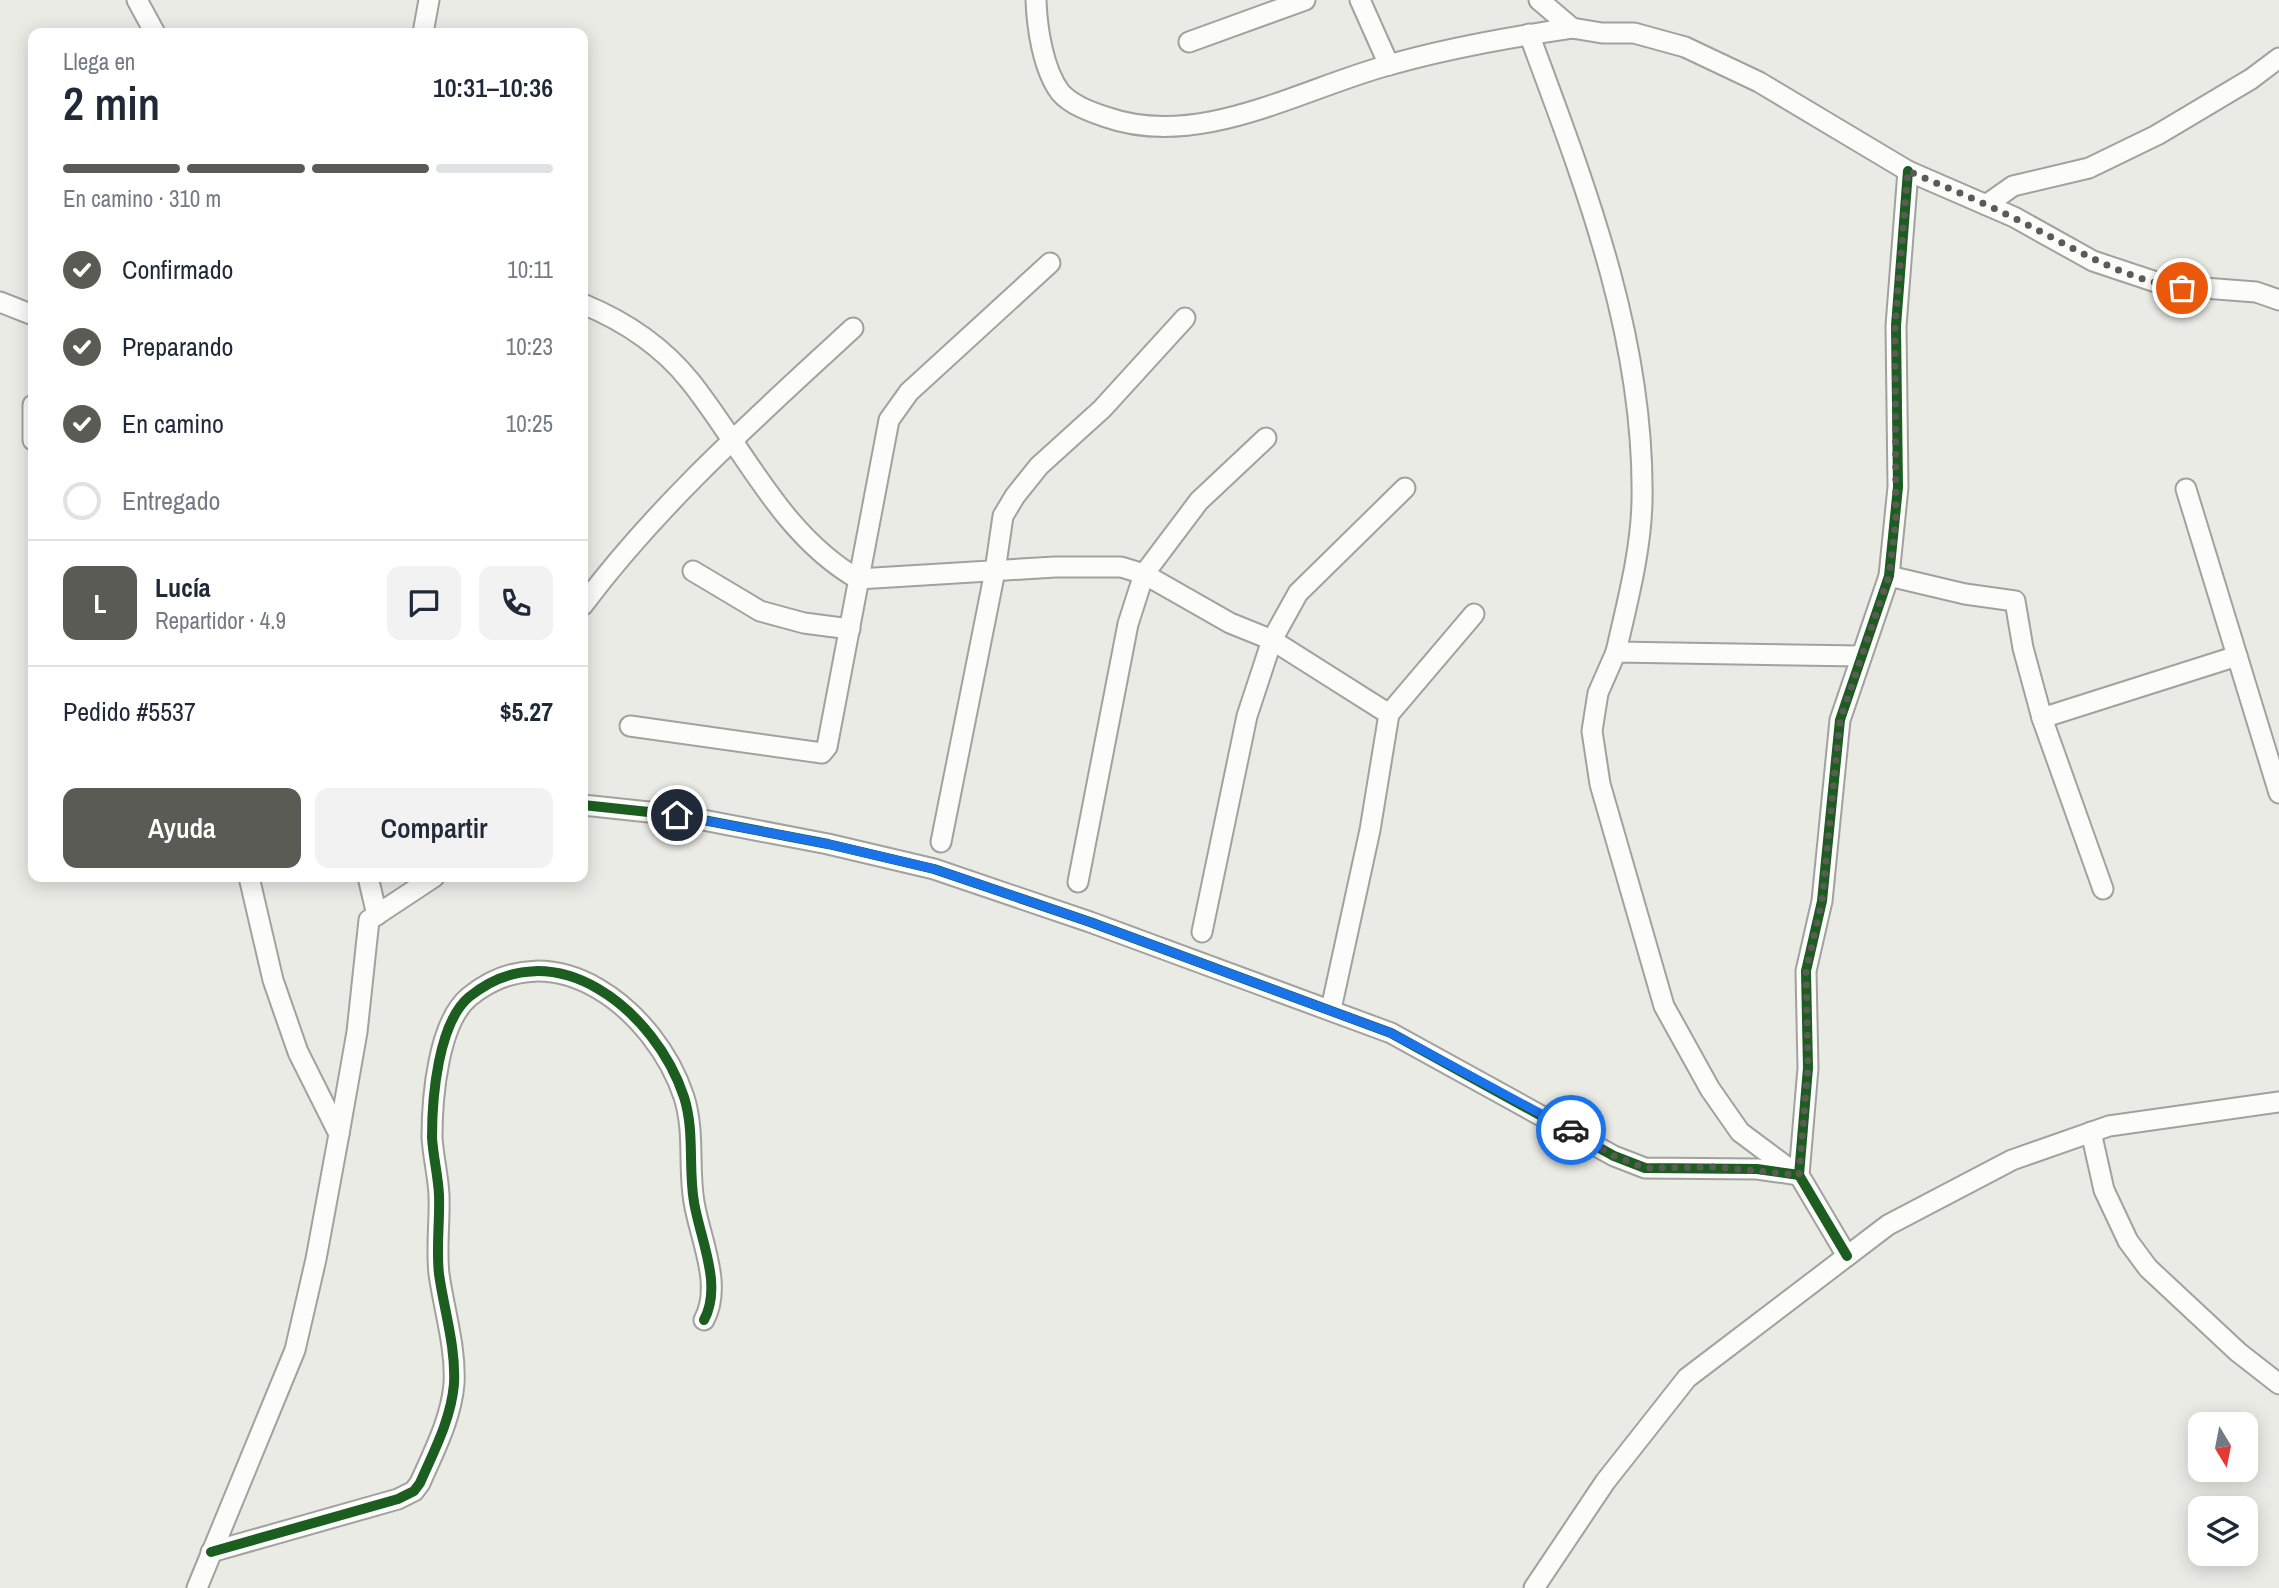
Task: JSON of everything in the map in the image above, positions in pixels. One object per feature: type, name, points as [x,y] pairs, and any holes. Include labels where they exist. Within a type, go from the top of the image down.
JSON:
[{"type":"street","points":[[137,0],[152,28]]},
{"type":"street","points":[[424,28],[429,0]]},
{"type":"street","points":[[1036,0],[1041,46],[1060,92],[1084,110],[1127,125],[1175,128],[1213,122],[1390,65],[1530,34],[1572,27],[1602,33],[1634,33],[1685,47],[1759,82],[1908,171],[1986,205],[2093,261],[2165,285],[2256,292],[2279,300]]},
{"type":"street","points":[[1189,42],[1306,0]]},
{"type":"street","points":[[1360,0],[1390,65]]},
{"type":"street","points":[[1539,0],[1550,12],[1572,27]]},
{"type":"street","points":[[1530,34],[1582,173],[1610,266],[1639,421],[1642,502],[1638,548],[1616,652],[1598,693],[1592,731],[1600,784],[1664,1006],[1710,1089],[1740,1132],[1799,1175],[1847,1256]]},
{"type":"street","points":[[1986,205],[2014,186],[2089,168],[2157,135],[2251,79],[2279,58]]},
{"type":"street","points":[[1799,1175],[1808,1068],[1806,971],[1822,901],[1840,720],[1889,576],[1898,487],[1895,326],[1908,171]]},
{"type":"street","points":[[630,726],[821,753],[827,747],[889,420],[909,391],[1050,263]]},
{"type":"street","points":[[0,302],[28,313]]},
{"type":"street","points":[[588,306],[617,318],[654,345],[690,380],[730,441],[788,516],[840,569],[858,579],[1121,567],[1144,573],[1230,623],[1272,640],[1389,714]]},
{"type":"street","points":[[941,842],[995,571],[1003,516],[1015,496],[1040,466],[1102,409],[1185,318]]},
{"type":"street","points":[[588,599],[644,527],[730,441],[853,328]]},
{"type":"street","points":[[1078,882],[1128,624],[1144,573],[1199,501],[1266,438]]},
{"type":"street","points":[[1202,932],[1247,716],[1272,640],[1298,593],[1405,488]]},
{"type":"street","points":[[2186,489],[2279,793]]},
{"type":"street","points":[[693,571],[760,611],[804,623],[850,629]]},
{"type":"street","points":[[1889,576],[1965,594],[2015,601],[2023,648],[2042,719],[2103,890]]},
{"type":"street","points":[[1331,1009],[1370,830],[1389,714],[1474,614]]},
{"type":"street","points":[[1616,652],[1860,656]]},
{"type":"street","points":[[2042,719],[2237,656]]},
{"type":"street","points":[[588,806],[677,815],[828,844],[934,869],[1090,922],[1391,1033],[1614,1156],[1645,1168],[1717,1167],[1799,1175]]},
{"type":"street","points":[[250,882],[269,967],[289,1028],[339,1134]]},
{"type":"street","points":[[369,882],[377,915]]},
{"type":"street","points":[[197,1588],[295,1350],[316,1259],[357,1032],[369,920],[426,882]]},
{"type":"street","points":[[211,1552],[398,1499],[414,1491],[420,1483],[448,1416],[454,1381],[438,1258],[439,1191],[432,1140],[437,1080],[449,1025],[455,1014],[470,997],[497,981],[536,972],[582,979],[627,1009],[663,1051],[677,1079],[692,1130],[694,1203],[712,1290],[709,1311],[704,1320]]},
{"type":"street","points":[[1534,1588],[1605,1482],[1687,1378],[1888,1225],[2012,1160],[2109,1126],[2279,1102]]},
{"type":"street","points":[[2091,1132],[2104,1190],[2128,1241],[2141,1259],[2238,1352],[2279,1384]]},
{"type":"cycle path","points":[[1847,1256],[1799,1175],[1808,1068],[1806,971],[1822,901],[1840,720],[1889,576],[1898,487],[1896,326],[1908,171]]},
{"type":"cycle path","points":[[588,806],[677,815],[828,844],[934,869],[1090,922],[1391,1033],[1614,1156],[1645,1168],[1757,1169],[1799,1175]]},
{"type":"cycle path","points":[[211,1552],[398,1499],[414,1491],[420,1483],[446,1422],[454,1384],[451,1342],[438,1264],[439,1195],[432,1137],[433,1102],[439,1062],[450,1024],[459,1009],[469,997],[502,978],[535,971],[567,975],[598,989],[626,1010],[651,1036],[670,1065],[687,1110],[694,1202],[711,1277],[709,1306],[704,1320]]},
{"type":"way so far","points":[[1571,1130],[1614,1156],[1645,1168],[1717,1167],[1799,1175],[1808,1068],[1806,971],[1822,901],[1835,796],[1840,720],[1889,576],[1896,520],[1898,487],[1895,326],[1908,171],[2014,218],[2093,261],[2182,288]]},
{"type":"route","points":[[677,815],[828,844],[934,869],[1090,922],[1311,1001],[1391,1033],[1571,1130]]}]
